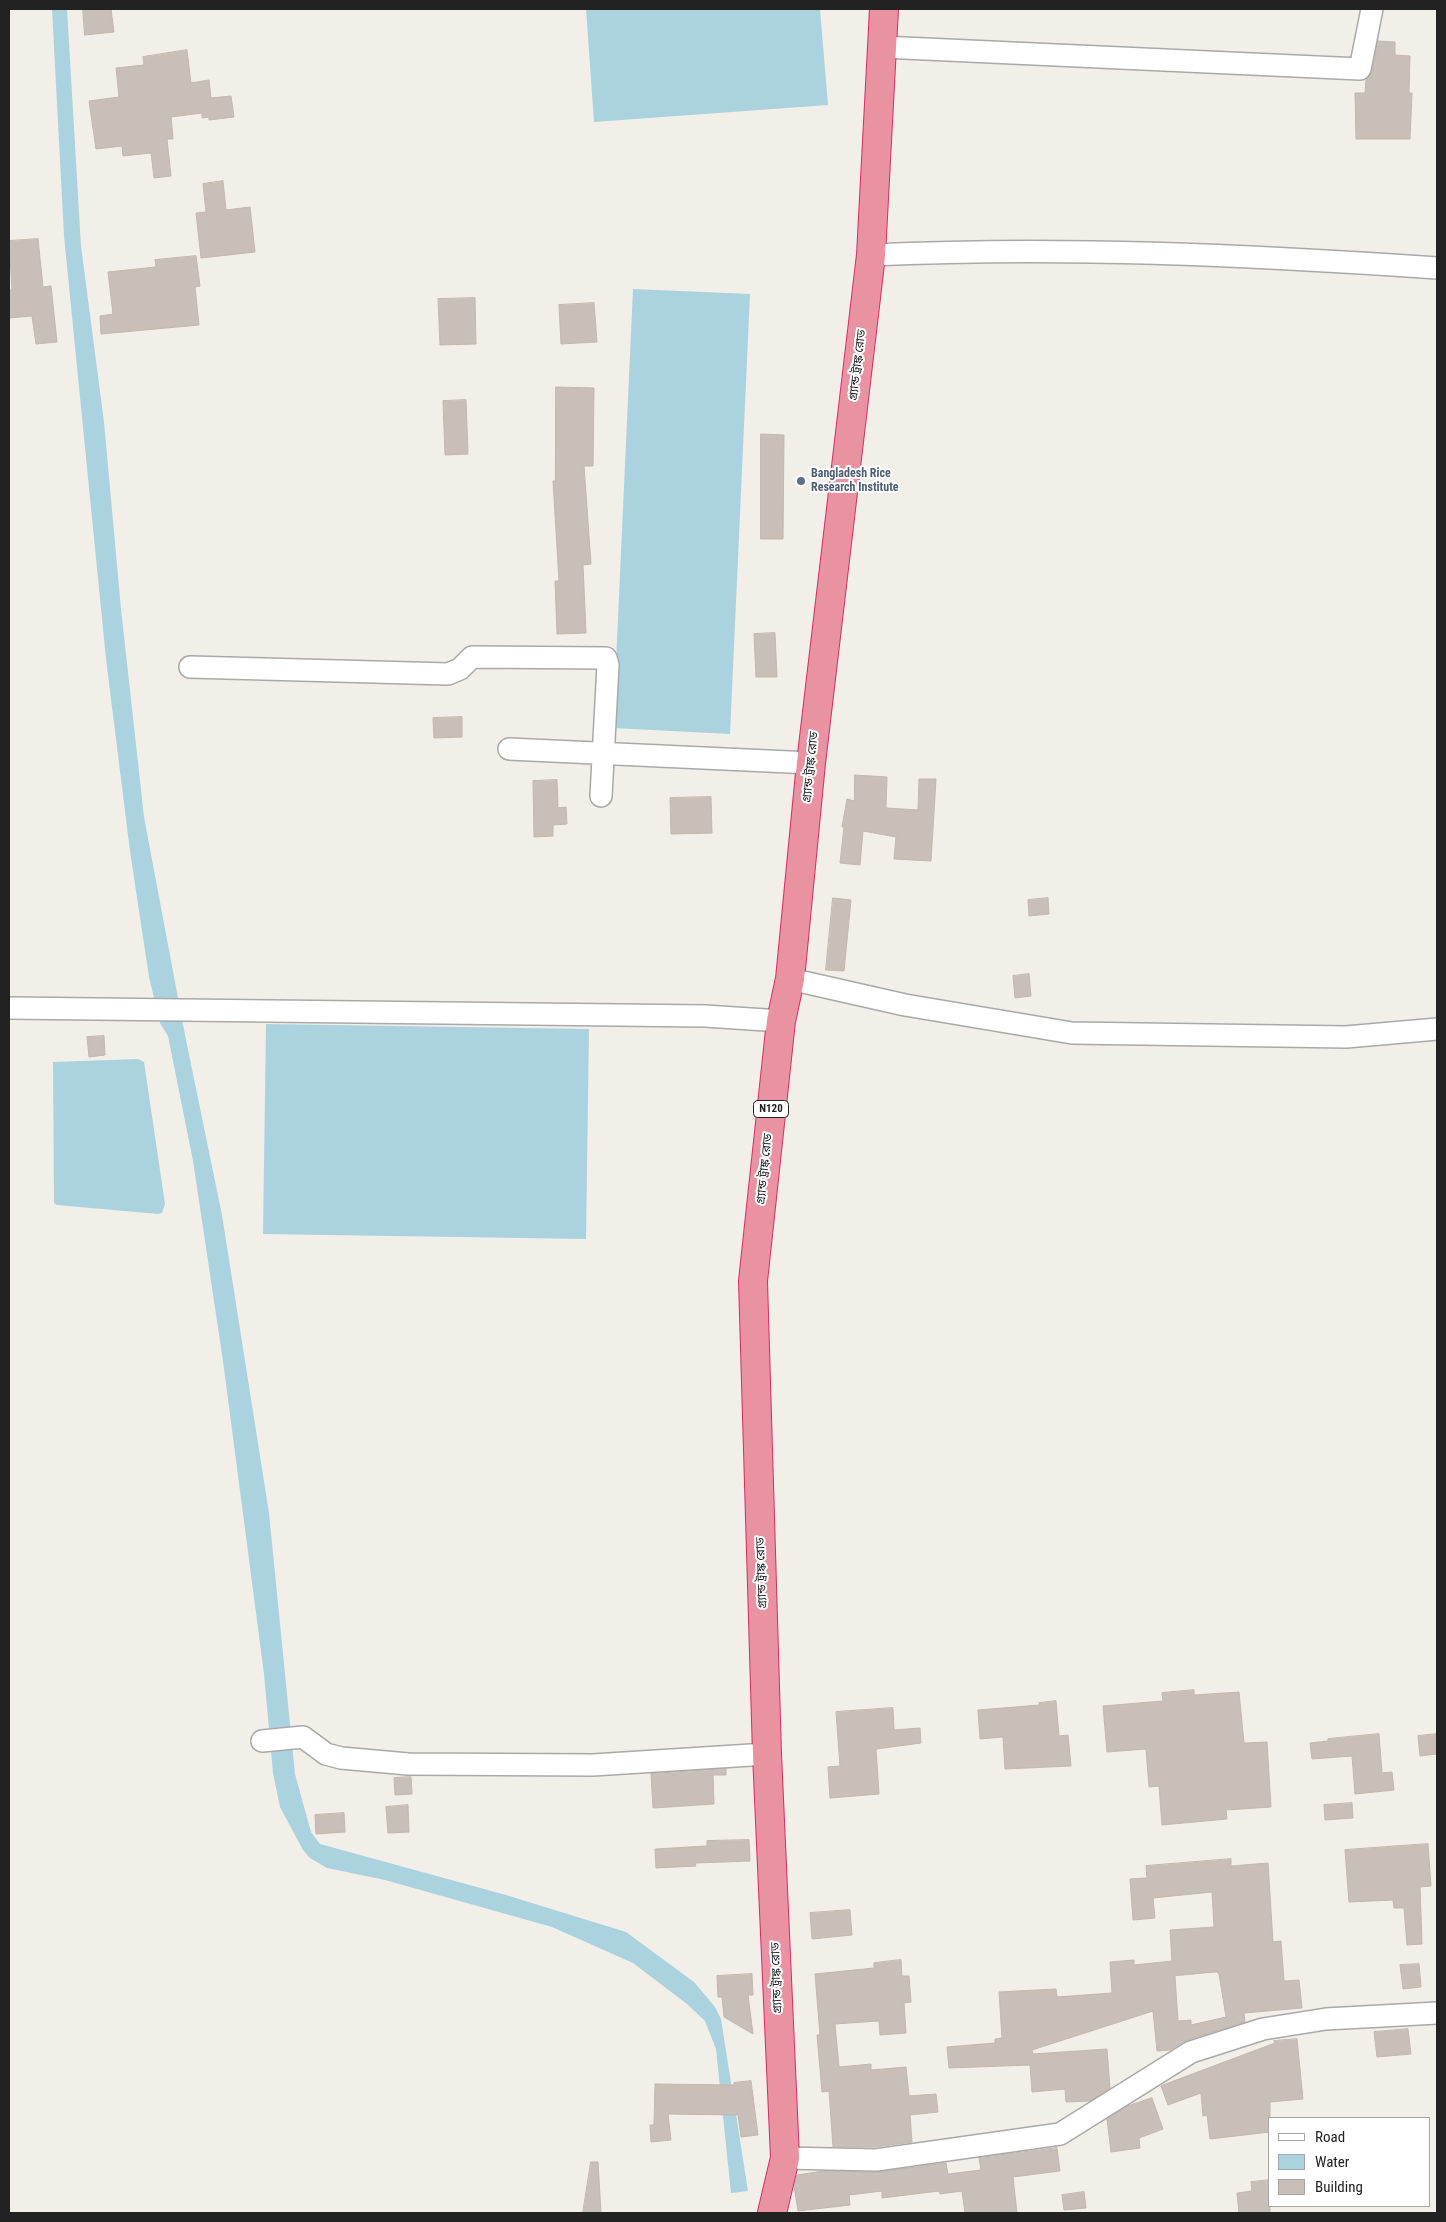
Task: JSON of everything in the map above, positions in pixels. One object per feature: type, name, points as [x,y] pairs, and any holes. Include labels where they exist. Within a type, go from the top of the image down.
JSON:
[{"type":"highway","name":"গ্র্যান্ড ট্রাঙ্ক রোড","points":[[772,2213],[785,2158],[768,1754],[753,1281],[781,1021],[790,979],[811,763],[872,255],[884,9]]},
{"type":"street","points":[[882,47],[1360,69],[1372,9]]},
{"type":"street","points":[[872,255],[939,252],[1256,256],[1437,268]]},
{"type":"street","points":[[190,667],[448,674],[460,669],[472,657],[606,658],[608,665],[601,796]]},
{"type":"street","points":[[509,749],[811,763]]},
{"type":"street","points":[[790,979],[905,1005],[1072,1032],[1346,1037],[1437,1029]]},
{"type":"street","points":[[9,1008],[705,1016],[781,1021]]},
{"type":"street","points":[[262,1741],[303,1738],[326,1754],[341,1758],[408,1764],[593,1765],[768,1754]]},
{"type":"street","points":[[785,2158],[876,2160],[1060,2134],[1190,2052],[1263,2029],[1326,2019],[1437,2012]]},
{"type":"water","points":[[52,9],[67,9],[81,246],[104,422],[121,609],[144,817],[185,1035],[222,1215],[269,1513],[295,1774],[311,1832],[320,1844],[506,1895],[626,1932],[694,1982],[715,2007],[721,2019],[748,2191],[731,2193],[716,2049],[705,2021],[687,2004],[633,1963],[552,1927],[385,1880],[327,1868],[310,1858],[303,1850],[280,1807],[273,1773],[264,1674],[223,1361],[193,1161],[168,1036],[160,1023],[149,977],[130,851],[106,659],[64,236]]},
{"type":"water","points":[[586,9],[820,9],[828,105],[594,122]]},
{"type":"water","points":[[633,289],[750,294],[730,734],[613,728]]},
{"type":"water","points":[[266,1024],[589,1029],[586,1239],[263,1234]]},
{"type":"water","points":[[138,1059],[144,1062],[165,1204],[162,1213],[57,1205],[54,1203],[53,1062]]},
{"type":"building","points":[[83,9],[111,9],[114,32],[85,35]]},
{"type":"building","points":[[1378,41],[1395,42],[1395,55],[1410,56],[1409,93],[1412,93],[1410,139],[1356,139],[1355,93],[1365,93],[1366,80],[1372,72]]},
{"type":"building","points":[[187,50],[191,83],[209,80],[211,98],[231,96],[234,117],[209,120],[209,117],[202,118],[202,113],[171,117],[173,139],[167,139],[171,176],[154,178],[151,153],[123,156],[122,146],[96,149],[89,101],[119,97],[116,68],[144,65],[143,57]]},
{"type":"building","points":[[223,181],[226,210],[250,207],[255,252],[201,258],[196,213],[206,212],[203,184]]},
{"type":"building","points":[[38,239],[43,287],[51,286],[57,342],[36,344],[32,316],[9,318],[9,290],[12,290],[9,241]]},
{"type":"building","points":[[196,256],[200,286],[195,287],[199,325],[101,334],[100,316],[113,314],[108,272],[156,267],[155,260]]},
{"type":"building","points":[[475,298],[476,344],[440,345],[438,299]]},
{"type":"building","points":[[594,303],[597,342],[561,344],[559,305]]},
{"type":"building","points":[[556,387],[594,388],[593,466],[584,466],[591,564],[583,565],[586,633],[557,634],[555,581],[559,581],[553,481],[555,481]]},
{"type":"building","points":[[466,400],[468,454],[445,455],[443,401]]},
{"type":"building","points":[[761,434],[784,435],[783,539],[761,539]]},
{"type":"building","points":[[775,633],[777,677],[756,677],[754,634]]},
{"type":"building","points":[[462,717],[462,737],[434,738],[433,718]]},
{"type":"building","points":[[855,775],[887,777],[886,808],[918,810],[919,779],[936,779],[931,861],[894,859],[896,837],[863,831],[860,865],[840,863],[844,827],[842,827],[847,799],[854,801]]},
{"type":"building","points":[[557,780],[558,808],[566,807],[567,824],[553,825],[553,836],[534,837],[533,781]]},
{"type":"building","points":[[711,797],[712,833],[671,834],[670,798]]},
{"type":"building","points":[[833,898],[851,900],[844,971],[826,970]]},
{"type":"building","points":[[1048,898],[1049,914],[1029,916],[1028,900]]},
{"type":"building","points":[[1029,974],[1031,996],[1015,998],[1013,976]]},
{"type":"building","points":[[104,1036],[105,1055],[89,1057],[87,1037]]},
{"type":"building","points":[[1194,1690],[1194,1695],[1239,1692],[1244,1743],[1267,1742],[1271,1807],[1226,1810],[1227,1819],[1162,1825],[1159,1786],[1149,1787],[1146,1749],[1107,1752],[1103,1706],[1163,1701],[1162,1693]]},
{"type":"building","points":[[1056,1701],[1059,1736],[1068,1735],[1071,1766],[1005,1769],[1003,1737],[980,1739],[978,1710],[1040,1705],[1039,1703]]},
{"type":"building","points":[[893,1708],[894,1730],[920,1728],[921,1743],[876,1749],[879,1794],[830,1798],[828,1767],[840,1766],[836,1712]]},
{"type":"building","points":[[1379,1734],[1382,1773],[1392,1772],[1394,1790],[1355,1794],[1352,1756],[1312,1759],[1310,1743],[1328,1741],[1328,1739]]},
{"type":"building","points":[[1437,1734],[1437,1754],[1420,1756],[1418,1736]]},
{"type":"building","points":[[726,1769],[726,1775],[713,1775],[714,1804],[653,1808],[651,1774]]},
{"type":"building","points":[[411,1777],[412,1794],[395,1795],[394,1778]]},
{"type":"building","points":[[1352,1803],[1353,1818],[1325,1820],[1324,1805]]},
{"type":"building","points":[[408,1805],[409,1832],[388,1833],[386,1807]]},
{"type":"building","points":[[344,1813],[345,1832],[316,1834],[315,1815]]},
{"type":"building","points":[[749,1840],[750,1861],[695,1863],[696,1866],[656,1868],[655,1849],[707,1846],[707,1841]]},
{"type":"building","points":[[1428,1844],[1431,1886],[1420,1887],[1422,1944],[1407,1945],[1404,1908],[1394,1908],[1393,1900],[1349,1902],[1345,1850]]},
{"type":"building","points":[[1231,1859],[1231,1866],[1268,1863],[1273,1942],[1281,1941],[1284,1981],[1299,1980],[1302,2008],[1244,2013],[1245,2022],[1187,2040],[1170,2050],[1157,2051],[1153,2011],[1032,2050],[1033,2054],[1107,2049],[1110,2088],[1090,2101],[1066,2102],[1065,2089],[1032,2092],[1030,2065],[949,2068],[947,2047],[995,2043],[995,2039],[1002,2038],[999,1992],[1056,1989],[1057,1997],[1112,1993],[1110,1962],[1134,1960],[1134,1965],[1172,1961],[1170,1930],[1214,1927],[1212,1892],[1153,1898],[1155,1918],[1133,1920],[1130,1879],[1147,1878],[1146,1866]],"holes":[[[1217,1972],[1219,1974],[1226,2017],[1191,2025],[1191,2020],[1178,2021],[1175,1976]]]},
{"type":"building","points":[[850,1910],[852,1935],[812,1939],[810,1913]]},
{"type":"building","points":[[901,1960],[902,1976],[909,1976],[911,2002],[904,2003],[906,2033],[880,2035],[879,2021],[835,2024],[839,2067],[871,2064],[871,2070],[906,2067],[909,2096],[936,2094],[938,2112],[910,2115],[912,2142],[875,2147],[833,2147],[829,2091],[822,2092],[817,2035],[820,2035],[815,1974],[874,1968],[874,1963]]},
{"type":"building","points":[[1419,1964],[1421,1987],[1403,1989],[1400,1965]]},
{"type":"building","points":[[752,1974],[753,1995],[748,1995],[753,2034],[724,2017],[722,1997],[718,1997],[717,1976]]},
{"type":"building","points":[[1408,2029],[1411,2054],[1377,2057],[1374,2032]]},
{"type":"building","points":[[1297,2039],[1303,2099],[1270,2102],[1268,2132],[1210,2139],[1207,2115],[1203,2116],[1201,2093],[1168,2105],[1161,2086],[1275,2043],[1274,2041]]},
{"type":"building","points":[[751,2081],[758,2135],[741,2137],[738,2115],[668,2114],[671,2140],[651,2142],[650,2125],[654,2125],[655,2084],[734,2085],[734,2083]]},
{"type":"building","points":[[1152,2098],[1163,2129],[1139,2138],[1140,2148],[1111,2152],[1107,2119],[1128,2106]]},
{"type":"building","points":[[1057,2148],[1060,2171],[1013,2177],[1017,2213],[965,2213],[962,2191],[940,2194],[939,2191],[882,2198],[882,2191],[849,2195],[850,2205],[798,2211],[794,2186],[797,2175],[823,2171],[878,2172],[946,2163],[948,2174],[981,2170],[979,2158]]},
{"type":"building","points":[[591,2162],[598,2162],[601,2213],[583,2213]]},
{"type":"building","points":[[1268,2180],[1268,2207],[1270,2207],[1270,2213],[1239,2213],[1237,2193],[1252,2191],[1251,2182]]},
{"type":"building","points":[[1084,2192],[1086,2208],[1064,2210],[1062,2195]]},
{"type":"place","name":"Bangladesh Rice Research Institute","points":[[801,481]]}]
